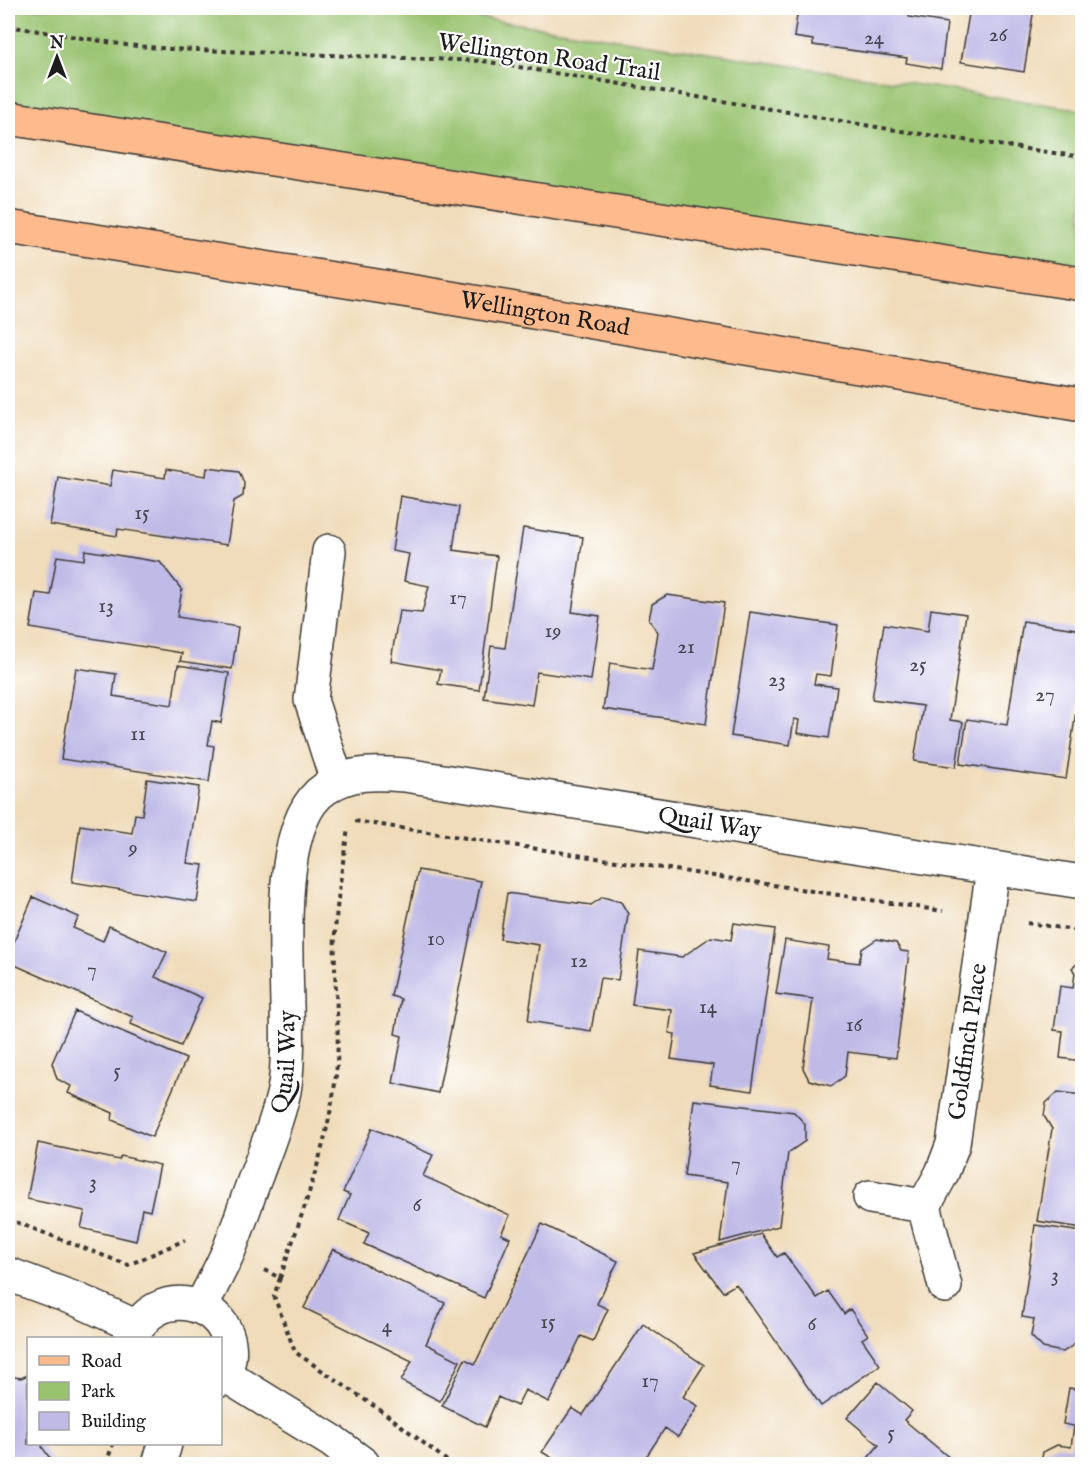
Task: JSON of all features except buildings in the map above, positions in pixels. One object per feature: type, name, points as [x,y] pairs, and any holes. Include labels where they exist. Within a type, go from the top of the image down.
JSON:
[{"type":"main road","points":[[8,118],[1083,284]]},
{"type":"main road","name":"Wellington Road","points":[[8,227],[409,291],[1083,405]]},
{"type":"street","points":[[329,551],[311,700],[337,782]]},
{"type":"street","name":"Quail Way","points":[[201,1307],[228,1252],[266,1149],[284,1089],[288,1030],[285,907],[296,833],[307,807],[325,788],[337,782],[354,775],[377,773],[405,775],[1083,882]]},
{"type":"street","name":"Goldfinch Place","points":[[924,1206],[942,1173],[953,1144],[993,869]]},
{"type":"street","points":[[870,1197],[924,1206],[945,1286]]},
{"type":"street","points":[[8,1275],[78,1300],[135,1333],[147,1315],[162,1306],[179,1303],[201,1307],[209,1311],[220,1322],[230,1350],[223,1378],[332,1441],[363,1464]]},
{"type":"street","points":[[159,1464],[164,1445]]},
{"type":"path","name":"Wellington Road Trail","points":[[8,26],[171,49],[483,62],[902,131],[1083,157]]},
{"type":"path","points":[[350,820],[946,912]]},
{"type":"path","points":[[1017,922],[1083,932]]},
{"type":"path","points":[[8,1219],[128,1265],[187,1240]]},
{"type":"path","points":[[262,1269],[279,1278],[274,1296],[295,1352],[390,1417],[451,1464]]},
{"type":"path","points":[[106,1464],[112,1445]]},
{"type":"green space","points":[[8,8],[415,8],[1082,110],[1082,281],[8,119]]}]
